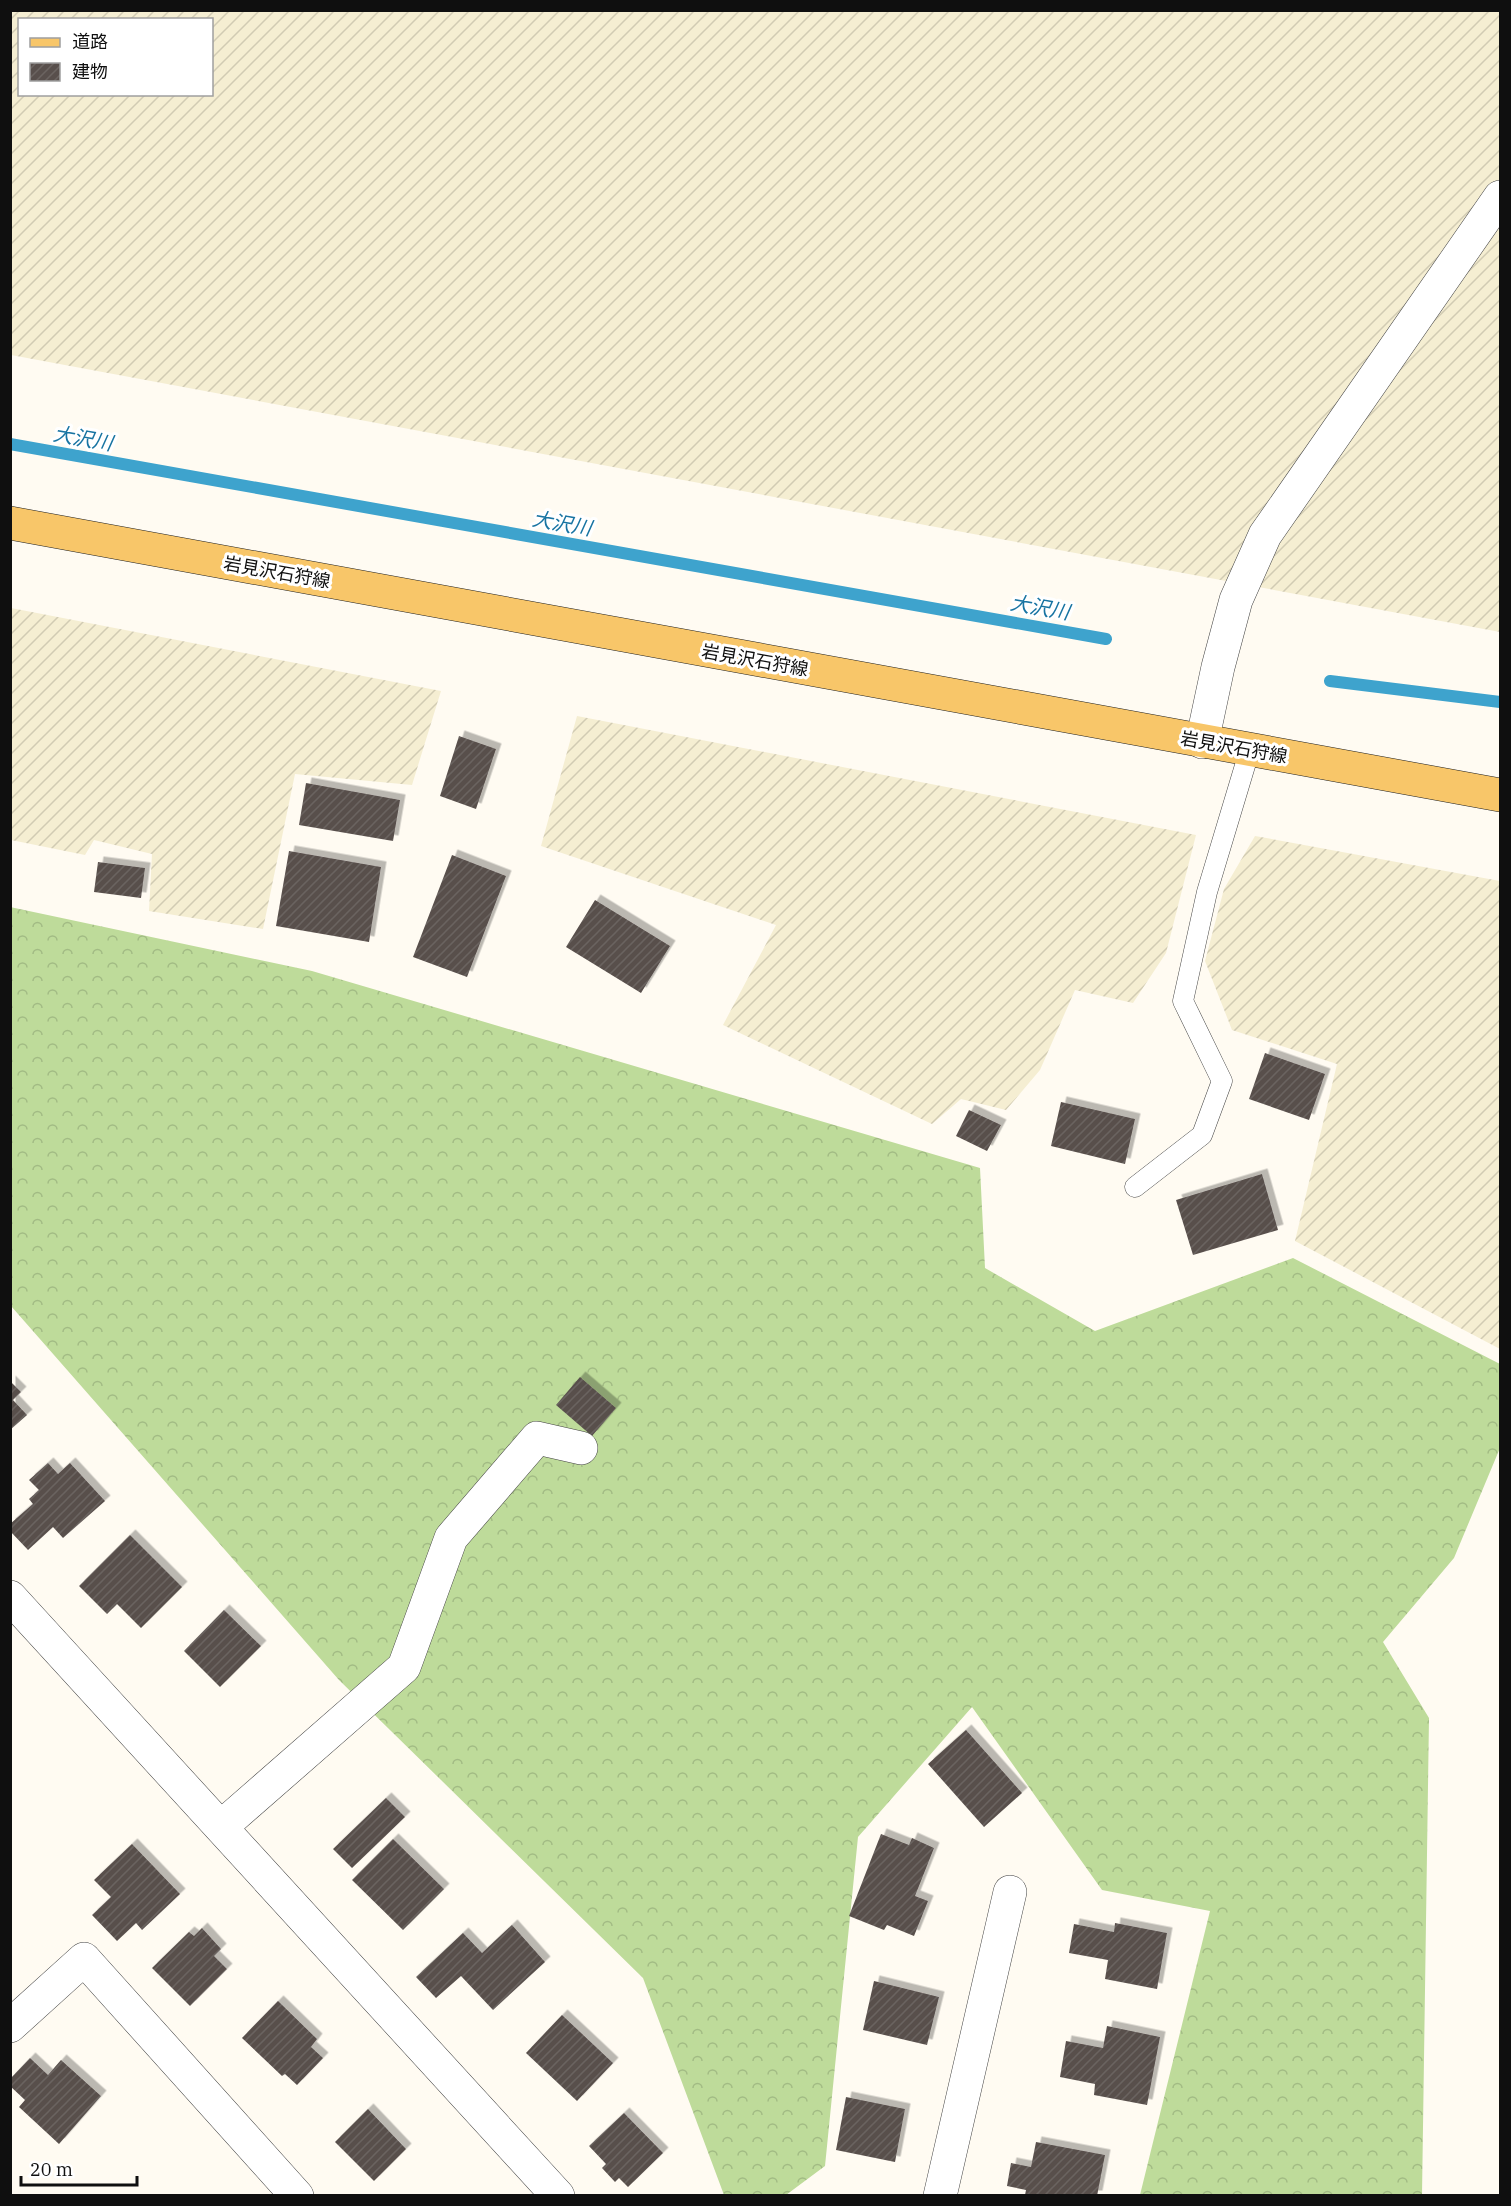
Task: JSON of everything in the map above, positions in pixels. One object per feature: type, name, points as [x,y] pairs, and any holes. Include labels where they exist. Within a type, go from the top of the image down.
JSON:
[{"type":"main road","name":"岩見沢石狩線","points":[[10,523],[1500,795]]},
{"type":"street","points":[[1202,742],[1218,667],[1236,600],[1265,536],[1500,197]]},
{"type":"street","points":[[221,1827],[404,1667],[451,1538],[537,1438],[581,1448]]},
{"type":"street","points":[[10,1597],[558,2196]]},
{"type":"street","points":[[940,2196],[1010,1892]]},
{"type":"street","points":[[10,2026],[84,1959],[297,2196]]},
{"type":"lane","points":[[1134,1187],[1202,1135],[1222,1082],[1183,1001],[1207,892],[1250,749]]},
{"type":"shaded area","points":[[10,11],[1500,11],[1500,632],[11,355]]},
{"type":"shaded area","points":[[11,608],[441,691],[412,785],[295,774],[263,929],[149,911],[152,854],[94,840],[85,855],[11,840]]},
{"type":"shaded area","points":[[577,716],[1196,835],[1166,953],[1133,1003],[1075,990],[1040,1070],[1006,1110],[961,1099],[932,1124],[723,1025],[776,925],[541,846]]},
{"type":"shaded area","points":[[1255,836],[1500,881],[1500,1349],[1295,1241],[1337,1064],[1232,1030],[1205,961],[1224,889]]},
{"type":"green space","points":[[10,907],[312,971],[980,1168],[985,1268],[1095,1331],[1293,1258],[1500,1364],[1500,1448],[1454,1558],[1383,1642],[1429,1718],[1422,2195],[1140,2195],[1210,1911],[1102,1890],[972,1707],[858,1837],[825,2166],[786,2195],[724,2195],[643,1978],[339,1680],[11,1306]]},
{"type":"building","points":[[459,736],[496,749],[476,809],[440,796]]},
{"type":"building","points":[[306,783],[400,800],[393,841],[299,825]]},
{"type":"building","points":[[289,851],[381,867],[369,942],[276,926]]},
{"type":"building","points":[[452,855],[506,876],[467,977],[413,957]]},
{"type":"building","points":[[98,862],[145,868],[141,898],[94,892]]},
{"type":"building","points":[[595,900],[670,946],[641,993],[566,947]]},
{"type":"building","points":[[1265,1053],[1325,1074],[1309,1120],[1249,1099]]},
{"type":"building","points":[[1061,1102],[1135,1119],[1125,1164],[1051,1146]]},
{"type":"building","points":[[969,1110],[1001,1125],[987,1151],[956,1136]]},
{"type":"building","points":[[1262,1174],[1278,1230],[1193,1255],[1176,1200]]},
{"type":"building","points":[[580,1377],[616,1408],[592,1436],[556,1405]]},
{"type":"building","points":[[10,1381],[21,1392],[13,1400],[27,1415],[10,1430]]},
{"type":"building","points":[[48,1463],[58,1474],[70,1463],[105,1501],[63,1538],[53,1527],[28,1550],[10,1531],[10,1524],[33,1504],[29,1499],[39,1490],[29,1480]]},
{"type":"building","points":[[130,1535],[182,1587],[141,1628],[117,1604],[107,1614],[79,1586]]},
{"type":"building","points":[[224,1610],[261,1646],[220,1687],[184,1651]]},
{"type":"building","points":[[966,1730],[1022,1793],[984,1827],[928,1764]]},
{"type":"building","points":[[386,1798],[405,1817],[352,1868],[333,1849]]},
{"type":"building","points":[[881,1834],[909,1845],[912,1838],[934,1848],[915,1896],[928,1901],[914,1936],[887,1925],[884,1930],[849,1916]]},
{"type":"building","points":[[393,1839],[444,1889],[403,1930],[352,1880]]},
{"type":"building","points":[[132,1844],[180,1894],[142,1930],[136,1923],[117,1941],[92,1915],[111,1897],[94,1880]]},
{"type":"building","points":[[1115,1923],[1167,1933],[1157,1989],[1105,1979],[1108,1960],[1069,1953],[1074,1924],[1114,1932]]},
{"type":"building","points":[[512,1925],[545,1962],[493,2010],[461,1976],[436,1998],[416,1977],[463,1933],[482,1953]]},
{"type":"building","points":[[202,1928],[221,1949],[214,1956],[227,1969],[190,2006],[152,1968],[189,1932],[194,1936]]},
{"type":"building","points":[[874,1981],[939,1997],[927,2045],[863,2030]]},
{"type":"building","points":[[278,2001],[317,2039],[311,2047],[323,2058],[297,2085],[285,2074],[282,2076],[242,2038]]},
{"type":"building","points":[[562,2015],[613,2063],[577,2101],[526,2053]]},
{"type":"building","points":[[1107,2026],[1160,2037],[1147,2105],[1094,2095],[1095,2084],[1060,2077],[1066,2041],[1103,2048]]},
{"type":"building","points":[[30,2058],[48,2075],[61,2060],[101,2096],[59,2144],[19,2107],[25,2100],[10,2086],[10,2079]]},
{"type":"building","points":[[846,2097],[905,2109],[895,2162],[836,2150]]},
{"type":"building","points":[[368,2109],[406,2149],[374,2181],[335,2142]]},
{"type":"building","points":[[624,2113],[663,2153],[628,2187],[619,2178],[615,2182],[602,2168],[606,2164],[589,2146]]},
{"type":"building","points":[[1036,2142],[1105,2155],[1097,2196],[1028,2196],[1025,2195],[1026,2190],[1007,2186],[1011,2163],[1031,2167]]},
{"type":"waterway","name":"大沢川","points":[[10,444],[1106,639]]},
{"type":"waterway","name":"大沢川","points":[[1330,681],[1500,702]]}]
